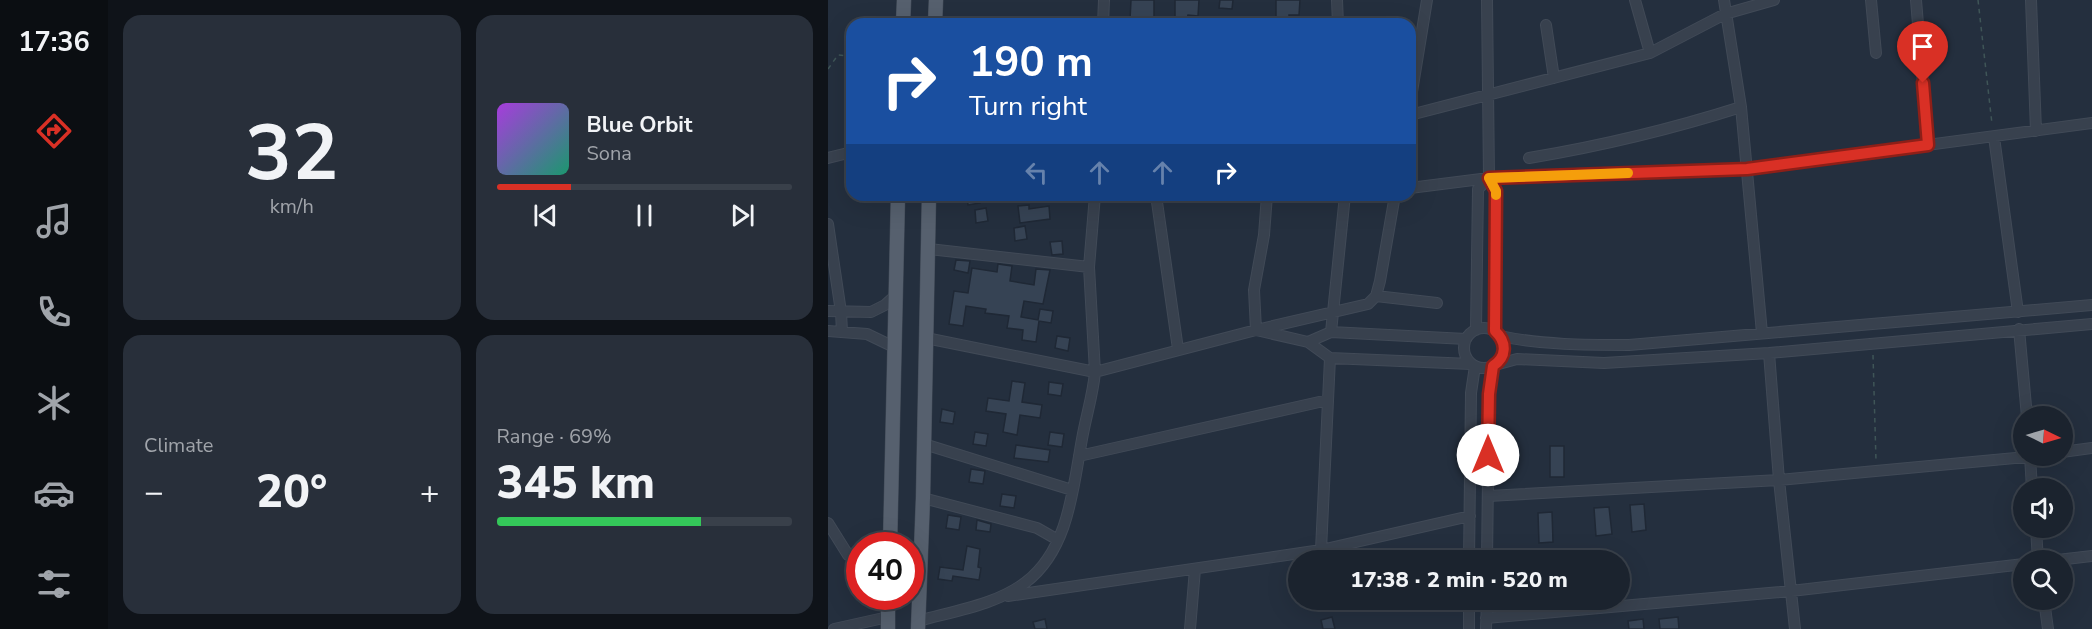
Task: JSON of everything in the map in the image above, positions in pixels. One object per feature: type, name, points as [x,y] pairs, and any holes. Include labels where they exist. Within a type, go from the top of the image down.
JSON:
[{"type":"main road","points":[[903,18],[904,0]]},
{"type":"main road","points":[[935,18],[936,0]]},
{"type":"main road","points":[[890,532],[898,201]]},
{"type":"main road","points":[[918,625],[929,201]]},
{"type":"street","points":[[1103,18],[1104,0]]},
{"type":"street","points":[[1337,0],[1338,18]]},
{"type":"street","points":[[1416,65],[1426,0]]},
{"type":"street","points":[[1487,0],[1489,178],[1496,191],[1497,334],[1504,348],[1500,361],[1494,366],[1489,394],[1487,550]]},
{"type":"street","points":[[1635,0],[1650,53]]},
{"type":"street","points":[[1416,113],[1650,53],[1723,5],[1774,0]]},
{"type":"street","points":[[1871,0],[1876,53]]},
{"type":"street","points":[[1916,0],[1928,145]]},
{"type":"street","points":[[2031,0],[2036,131]]},
{"type":"street","points":[[1723,5],[1741,107],[1762,333]]},
{"type":"street","points":[[1546,25],[1554,78]]},
{"type":"street","points":[[1529,158],[1584,149],[1741,107]]},
{"type":"street","points":[[1416,187],[1489,178],[1747,169],[2092,123]]},
{"type":"street","points":[[1994,137],[2018,312]]},
{"type":"street","points":[[828,158],[846,154]]},
{"type":"street","points":[[1476,330],[1478,189],[1489,178]]},
{"type":"street","points":[[1001,597],[1027,582],[1045,562],[1058,540],[1068,514],[1093,393],[1095,372],[1089,267],[1094,201]]},
{"type":"street","points":[[1157,201],[1178,349]]},
{"type":"street","points":[[1256,330],[1254,290],[1264,235],[1267,201]]},
{"type":"street","points":[[1331,332],[1344,201]]},
{"type":"street","points":[[926,338],[1095,372],[1178,349],[1368,304],[1376,297],[1394,201]]},
{"type":"street","points":[[828,224],[842,332]]},
{"type":"street","points":[[929,249],[1089,267]]},
{"type":"street","points":[[828,311],[871,312],[895,296]]},
{"type":"street","points":[[1376,297],[1437,303]]},
{"type":"street","points":[[1470,550],[1473,365],[1464,352],[1466,339],[1476,330],[1482,328],[1515,339],[1629,345],[2092,305]]},
{"type":"street","points":[[1256,330],[1308,342],[1330,358],[1473,365],[1483,369],[1517,359],[1614,363],[1769,354],[2092,324]]},
{"type":"street","points":[[2019,329],[2026,406]]},
{"type":"street","points":[[828,331],[867,334],[894,347]]},
{"type":"street","points":[[1308,342],[1331,332],[1466,339]]},
{"type":"street","points":[[1769,354],[1779,480],[1795,629]]},
{"type":"street","points":[[1330,358],[1321,550],[1470,516]]},
{"type":"street","points":[[1079,456],[1328,400]]},
{"type":"street","points":[[924,444],[1072,490]]},
{"type":"street","points":[[2073,451],[2092,448]]},
{"type":"street","points":[[1488,496],[1779,480],[2013,458]]},
{"type":"street","points":[[923,498],[1037,528],[1058,540]]},
{"type":"street","points":[[828,523],[846,552]]},
{"type":"street","points":[[918,625],[1001,597],[1288,555]]},
{"type":"street","points":[[2073,558],[2092,556]]},
{"type":"street","points":[[1486,623],[2013,565]]},
{"type":"street","points":[[1190,629],[1195,569]]},
{"type":"street","points":[[1469,610],[1469,629]]},
{"type":"street","points":[[2045,610],[2048,629]]},
{"type":"street","points":[[834,629],[888,623]]},
{"type":"path","points":[[1978,0],[1994,137]]},
{"type":"path","points":[[828,69],[838,55],[846,56]]},
{"type":"path","points":[[1873,345],[1876,471]]},
{"type":"building","points":[[1131,0],[1154,0],[1154,17],[1130,18]]},
{"type":"building","points":[[1175,0],[1199,0],[1198,16],[1188,15],[1187,18],[1175,18]]},
{"type":"building","points":[[1220,0],[1233,0],[1232,9],[1219,8]]},
{"type":"building","points":[[1276,0],[1300,0],[1299,15],[1276,18]]},
{"type":"building","points":[[968,201],[980,201],[980,203],[968,205]]},
{"type":"building","points":[[1029,205],[1029,209],[1049,206],[1050,219],[1020,223],[1018,206]]},
{"type":"building","points":[[986,208],[988,221],[976,223],[975,210]]},
{"type":"building","points":[[1025,226],[1027,239],[1015,241],[1014,228]]},
{"type":"building","points":[[1062,241],[1063,254],[1052,255],[1050,242]]},
{"type":"building","points":[[956,260],[970,261],[968,273],[954,270]]},
{"type":"building","points":[[998,264],[1012,266],[1010,281],[1034,285],[1036,269],[1050,270],[1043,304],[1024,301],[1021,317],[1038,320],[1040,309],[1053,311],[1051,323],[1039,321],[1036,342],[1022,340],[1023,330],[1007,328],[1009,316],[985,313],[986,309],[966,306],[963,326],[949,324],[954,291],[968,293],[972,268],[997,272]]},
{"type":"building","points":[[1057,336],[1070,338],[1068,351],[1055,348]]},
{"type":"building","points":[[1012,381],[1025,383],[1022,402],[1042,405],[1040,418],[1020,415],[1017,435],[1003,432],[1006,414],[986,411],[988,398],[1009,401]]},
{"type":"building","points":[[1049,382],[1063,384],[1061,396],[1048,394]]},
{"type":"building","points":[[942,409],[955,412],[953,424],[940,422]]},
{"type":"building","points":[[975,432],[988,434],[986,446],[973,444]]},
{"type":"building","points":[[1050,432],[1064,434],[1062,447],[1048,445]]},
{"type":"building","points":[[1016,445],[1050,450],[1048,462],[1014,458]]},
{"type":"building","points":[[1550,446],[1564,446],[1564,477],[1550,477]]},
{"type":"building","points":[[971,469],[985,471],[983,484],[969,482]]},
{"type":"building","points":[[1002,494],[1016,496],[1014,508],[1000,506]]},
{"type":"building","points":[[1644,504],[1646,530],[1632,532],[1630,505]]},
{"type":"building","points":[[1609,507],[1612,534],[1596,536],[1594,508]]},
{"type":"building","points":[[1552,512],[1553,542],[1539,543],[1538,513]]},
{"type":"building","points":[[948,515],[961,517],[959,530],[946,528]]},
{"type":"building","points":[[977,520],[991,524],[990,532],[976,530]]},
{"type":"building","points":[[967,546],[980,549],[979,580],[953,576],[952,581],[938,579],[940,567],[963,570]]},
{"type":"building","points":[[1332,617],[1335,629],[1323,629],[1321,620]]},
{"type":"building","points":[[1678,617],[1679,629],[1660,629],[1659,619]]},
{"type":"building","points":[[1045,619],[1047,629],[1035,629],[1033,622]]},
{"type":"building","points":[[1643,619],[1644,629],[1629,629],[1628,621]]},
{"type":"slow traffic","points":[[1496,195],[1489,178],[1628,173]]},
{"type":"route","points":[[1488,455],[1490,380],[1493,366],[1500,361],[1504,348],[1500,336],[1495,331],[1496,191],[1489,178],[1747,169],[1928,145],[1923,83]]}]
